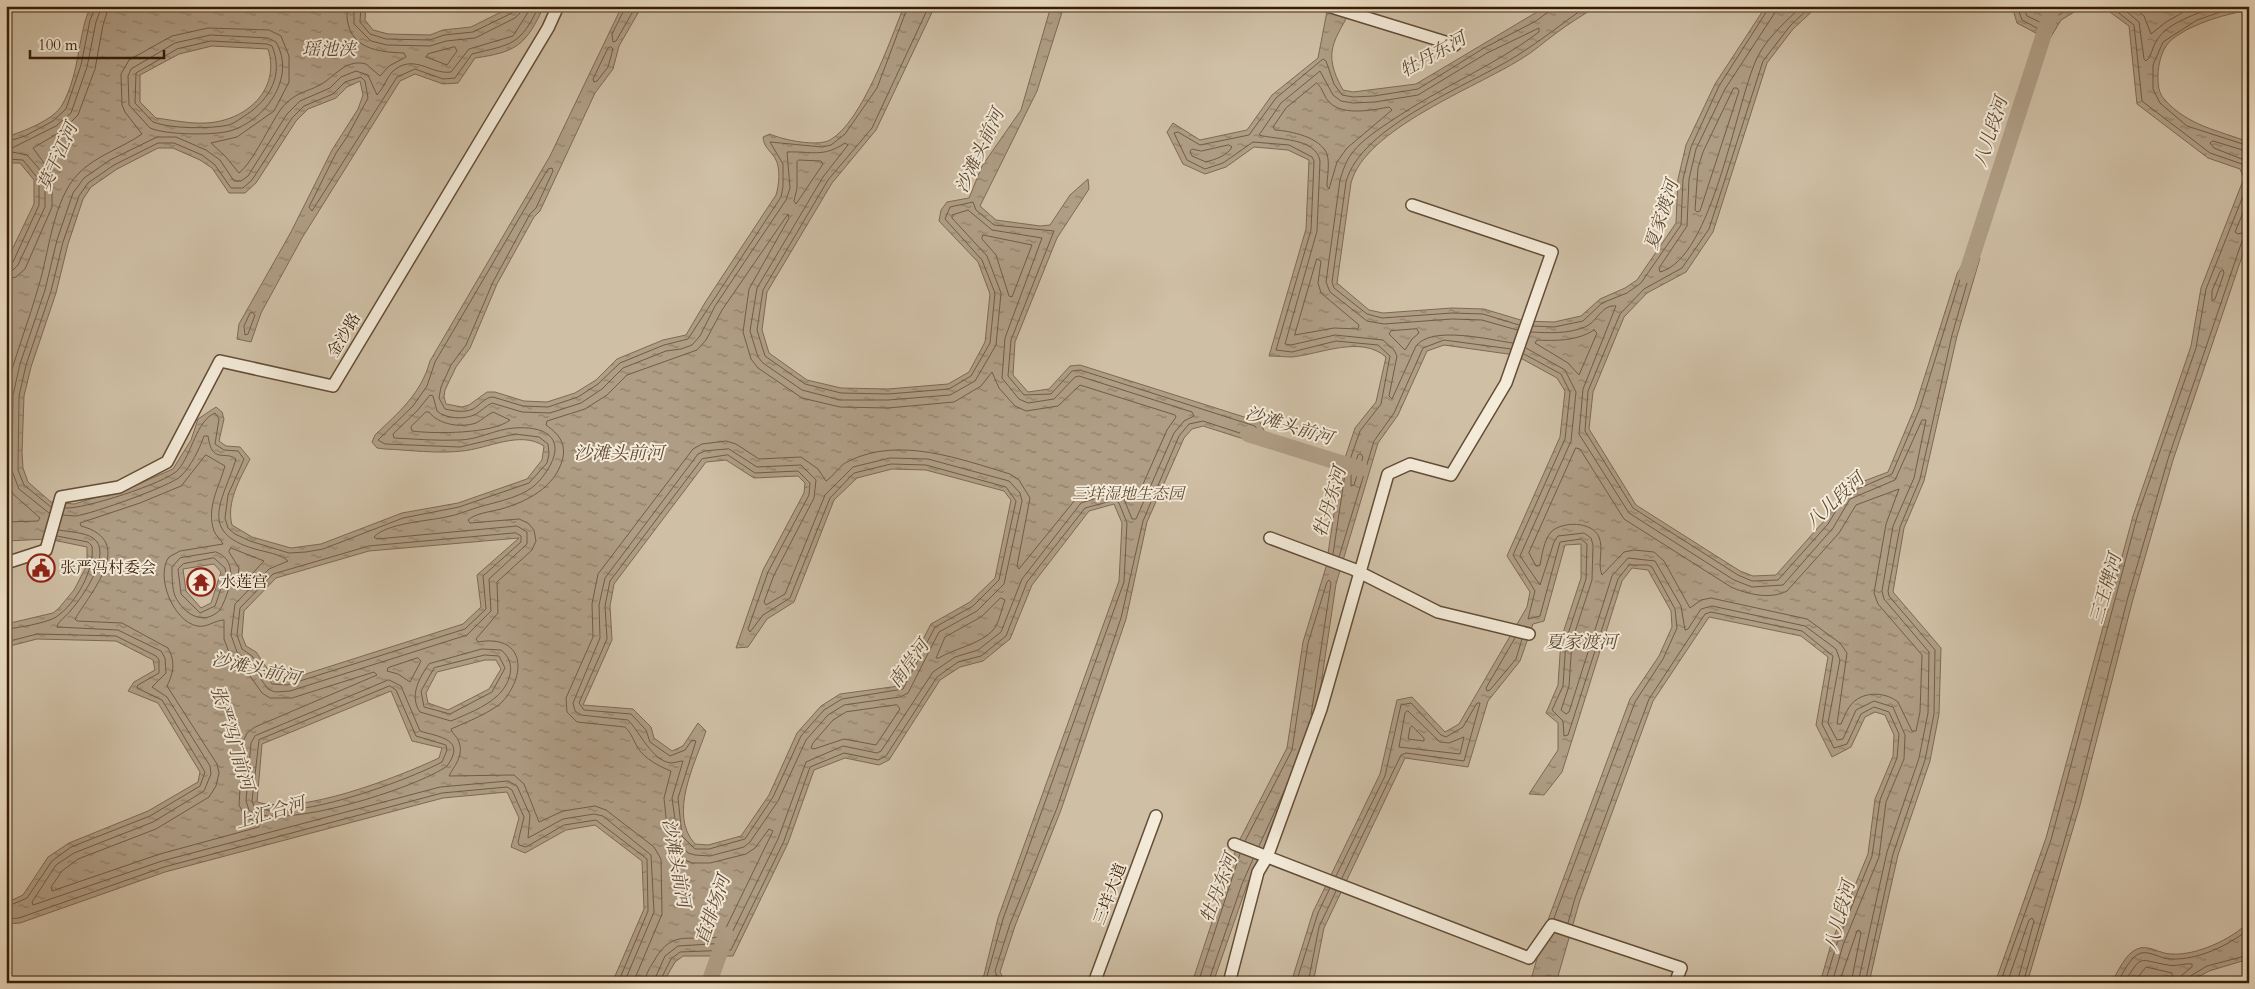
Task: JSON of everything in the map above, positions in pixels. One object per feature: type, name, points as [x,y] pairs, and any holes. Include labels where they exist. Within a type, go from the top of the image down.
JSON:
[{"type":"street","name":"金沙路","points":[[6,562],[46,550],[60,497],[119,487],[167,462],[220,361],[333,386],[548,28],[558,6]]},
{"type":"street","points":[[1328,6],[1455,45]]},
{"type":"street","points":[[1230,983],[1258,872],[1267,857],[1321,709],[1357,570],[1388,474],[1410,464],[1451,475],[1506,383],[1552,252],[1412,205]]},
{"type":"street","points":[[1270,538],[1357,570],[1438,612],[1529,634]]},
{"type":"street","name":"三垟大道","points":[[1094,983],[1156,816]]},
{"type":"street","points":[[1234,844],[1528,958],[1552,924],[1681,968],[1675,983]]},
{"type":"green space","name":"三垟湿地生态园","points":[[6,6],[2249,6],[2249,983],[6,983]]},
{"type":"water","points":[[91,6],[366,6],[365,20],[373,30],[388,34],[430,35],[443,30],[471,27],[513,6],[544,6],[532,30],[519,44],[501,53],[475,58],[458,83],[443,84],[415,74],[400,81],[302,238],[261,313],[251,342],[237,339],[239,324],[291,232],[332,150],[358,109],[363,95],[360,81],[347,87],[336,98],[308,109],[296,121],[256,183],[245,193],[229,193],[212,168],[200,160],[173,148],[158,148],[117,169],[91,187],[83,199],[68,244],[56,293],[31,367],[24,396],[22,453],[23,468],[28,482],[51,502],[74,504],[134,486],[173,469],[191,440],[198,419],[216,407],[222,412],[224,419],[219,441],[226,446],[240,447],[250,459],[232,499],[232,525],[252,537],[291,548],[321,544],[402,513],[458,503],[527,479],[542,460],[544,446],[525,440],[503,442],[472,450],[443,452],[377,448],[372,442],[375,435],[408,402],[421,383],[430,361],[550,156],[622,6],[642,6],[619,46],[613,69],[595,93],[540,211],[534,217],[497,284],[470,348],[456,367],[445,390],[446,404],[462,407],[469,405],[487,392],[495,392],[524,401],[547,402],[575,393],[596,380],[617,359],[663,340],[686,335],[706,301],[776,195],[779,182],[777,162],[765,144],[763,137],[770,134],[791,140],[817,143],[830,140],[842,131],[864,99],[874,79],[904,6],[935,6],[876,130],[832,183],[767,292],[762,330],[769,353],[807,380],[841,388],[888,389],[948,384],[969,372],[985,342],[990,294],[978,262],[939,221],[941,210],[947,202],[969,198],[982,166],[1021,110],[1051,6],[1064,6],[1037,91],[980,206],[996,220],[1040,226],[1050,225],[1070,195],[1088,179],[1089,189],[1057,238],[1015,342],[1013,375],[1028,392],[1049,389],[1070,366],[1080,365],[1260,422],[1272,448],[1203,426],[1192,429],[1184,438],[1147,522],[1126,619],[1061,810],[1015,926],[1000,972],[1006,983],[979,983],[984,975],[998,918],[1119,581],[1122,523],[1114,504],[1089,511],[1032,585],[1010,639],[983,661],[960,667],[940,680],[889,760],[879,765],[845,758],[814,770],[788,843],[733,956],[683,956],[675,962],[663,983],[612,983],[644,909],[642,861],[595,825],[566,830],[525,853],[511,847],[519,818],[507,792],[443,798],[165,872],[20,923],[6,924],[6,903],[23,895],[48,857],[69,843],[148,811],[198,782],[200,772],[158,703],[128,691],[134,682],[155,670],[153,660],[116,641],[37,639],[6,647],[6,624],[53,613],[74,590],[87,565],[87,547],[48,539],[6,541],[6,272],[9,256],[34,204],[34,180],[20,163],[6,163],[6,137],[29,129],[52,116],[62,105],[73,79]],"holes":[[[212,46],[268,49],[271,64],[265,90],[247,110],[221,121],[200,123],[156,118],[140,102],[140,75],[179,54]],[[726,460],[754,478],[798,476],[805,483],[804,493],[763,570],[736,648],[748,647],[767,619],[794,602],[834,500],[857,478],[892,469],[926,470],[1004,491],[1011,500],[995,578],[970,602],[931,624],[899,686],[840,694],[821,706],[797,733],[769,795],[741,836],[708,845],[695,844],[687,832],[684,818],[686,789],[706,731],[698,723],[683,746],[672,751],[654,738],[651,727],[633,709],[583,705],[612,640],[610,606],[614,584],[706,462]],[[519,538],[477,575],[481,607],[463,624],[287,680],[275,680],[256,652],[246,646],[242,636],[244,611],[276,578],[369,551]],[[214,564],[221,572],[211,603],[201,608],[186,591],[183,569]],[[485,660],[496,660],[501,669],[489,689],[448,710],[428,703],[426,693],[437,672]],[[391,691],[412,741],[442,748],[439,758],[399,775],[349,792],[298,804],[275,805],[257,802],[262,744]]]},
{"type":"water","name":"夏家渡河","points":[[1328,6],[1353,6],[1336,38],[1332,56],[1336,77],[1343,90],[1353,92],[1416,84],[1547,6],[1597,6],[1525,56],[1399,128],[1377,145],[1360,163],[1351,183],[1337,283],[1369,310],[1383,313],[1452,308],[1484,309],[1524,321],[1554,322],[1581,316],[1600,299],[1625,288],[1637,280],[1676,223],[1678,179],[1686,145],[1715,84],[1766,6],[1818,6],[1793,29],[1767,63],[1713,232],[1686,272],[1647,293],[1624,317],[1593,392],[1589,429],[1636,505],[1740,571],[1753,576],[1776,575],[1824,521],[1843,489],[1888,472],[1915,407],[1957,274],[1968,254],[1980,258],[1957,336],[1924,481],[1904,528],[1893,592],[1941,648],[1939,714],[1930,761],[1898,855],[1869,983],[1820,983],[1832,941],[1868,854],[1875,799],[1893,756],[1894,735],[1885,715],[1875,712],[1865,717],[1851,747],[1832,757],[1816,725],[1828,657],[1801,636],[1709,617],[1653,701],[1580,900],[1556,983],[1530,983],[1548,920],[1630,699],[1659,656],[1672,627],[1671,611],[1648,570],[1632,568],[1622,581],[1562,772],[1544,795],[1529,794],[1558,750],[1558,723],[1546,713],[1558,685],[1561,639],[1581,578],[1581,544],[1565,545],[1544,621],[1533,624],[1520,661],[1488,701],[1468,767],[1405,758],[1324,928],[1313,983],[1291,983],[1313,912],[1380,774],[1397,700],[1412,697],[1445,732],[1459,724],[1527,607],[1530,592],[1507,556],[1560,437],[1565,391],[1557,378],[1515,355],[1444,345],[1427,351],[1398,415],[1378,443],[1336,584],[1313,738],[1247,885],[1213,983],[1192,983],[1238,843],[1287,748],[1303,642],[1326,567],[1340,473],[1355,428],[1376,402],[1386,357],[1365,347],[1340,348],[1292,357],[1269,356],[1306,229],[1309,160],[1288,150],[1254,147],[1226,167],[1205,174],[1183,164],[1167,132],[1173,123],[1200,140],[1247,130],[1272,95],[1318,58]]},
{"type":"water","points":[[2012,6],[2249,6],[2249,11],[2229,14],[2204,22],[2172,39],[2163,53],[2158,75],[2161,94],[2183,116],[2204,126],[2249,142],[2249,236],[2173,460],[2133,599],[2080,805],[2027,983],[1995,983],[2046,838],[2133,516],[2191,346],[2201,288],[2244,178],[2240,169],[2208,158],[2137,104],[2129,26],[2103,7],[2081,8],[2061,20],[2049,40],[2017,23]]},
{"type":"water","points":[[2249,922],[2249,959],[2209,971],[2188,983],[2111,983],[2125,959],[2137,949],[2150,948],[2167,954],[2191,952],[2223,940]]},
{"type":"waterway","name":"八儿段河","points":[[1966,275],[2053,6]]},
{"type":"waterway","name":"沙滩头前河","points":[[1248,434],[1360,469]]},
{"type":"waterway","name":"直排场河","points":[[709,983],[726,935]]},
{"type":"place","name":"张严冯村委会","points":[[41,568]]},
{"type":"place","name":"水莲宫","points":[[201,582]]},
{"type":"water label","name":"瑶池浃","points":[[329,49]]},
{"type":"water label","name":"牡丹东河","points":[[1433,55]]},
{"type":"water label","name":"莫干江河","points":[[58,157]]},
{"type":"water label","name":"牡丹东河","points":[[1330,502]]},
{"type":"water label","name":"三王牌河","points":[[2106,589]]},
{"type":"water label","name":"南岸河","points":[[909,664]]},
{"type":"water label","name":"张严冯门前河","points":[[232,738]]},
{"type":"water label","name":"上汇合河","points":[[270,813]]},
{"type":"water label","name":"牡丹东河","points":[[1219,888]]}]
